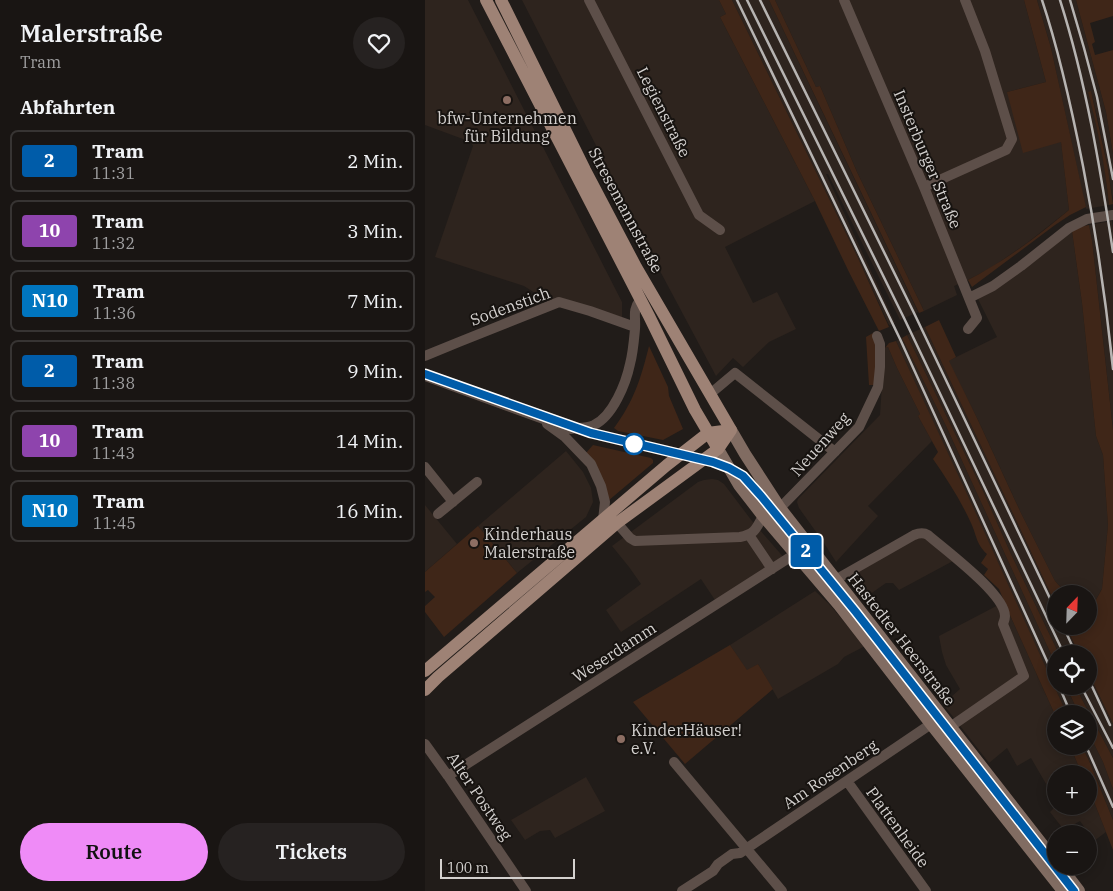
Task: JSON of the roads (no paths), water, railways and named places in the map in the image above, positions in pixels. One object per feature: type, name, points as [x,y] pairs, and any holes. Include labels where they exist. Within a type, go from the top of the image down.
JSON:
[{"type":"main road","name":"Stresemannstraße","points":[[486,0],[695,410],[709,433]]},
{"type":"main road","name":"Stresemannstraße","points":[[501,0],[585,170],[636,267],[731,430]]},
{"type":"main road","points":[[425,671],[667,466],[709,433],[731,430]]},
{"type":"main road","points":[[425,690],[617,523],[718,449],[731,430]]},
{"type":"main road","name":"Hastedter Heerstraße","points":[[731,430],[780,508],[1047,851]]},
{"type":"main road","name":"Hastedter Heerstraße","points":[[709,433],[739,485],[839,605],[1063,891]]},
{"type":"main road","points":[[1067,875],[1079,891]]},
{"type":"street","name":"Legienstraße","points":[[589,0],[699,215],[720,230]]},
{"type":"street","name":"Insterburger Straße","points":[[844,0],[924,187],[977,318],[968,329]]},
{"type":"street","points":[[924,187],[1005,150],[1012,139],[985,51],[965,0]]},
{"type":"street","points":[[969,298],[993,286],[1069,228],[1087,219],[1113,216]]},
{"type":"street","points":[[425,376],[571,429],[593,425],[604,418],[624,383],[631,362],[635,308],[640,300]]},
{"type":"street","name":"Sodenstich","points":[[425,356],[559,302],[635,327]]},
{"type":"street","name":"Neuenweg","points":[[780,508],[859,427],[878,387],[880,344],[877,336]]},
{"type":"street","points":[[710,394],[735,373],[835,452]]},
{"type":"street","points":[[529,414],[565,437],[591,464],[601,486],[605,502],[603,520]]},
{"type":"street","points":[[425,468],[453,502]]},
{"type":"street","points":[[437,514],[477,482]]},
{"type":"street","points":[[617,523],[635,541],[740,538],[749,535],[756,529],[763,516]]},
{"type":"street","points":[[835,580],[914,535],[921,533],[928,535],[987,586],[1001,604],[1005,616],[1003,624],[1024,676],[950,727]]},
{"type":"street","points":[[749,535],[772,569]]},
{"type":"street","name":"Weserdamm","points":[[448,776],[795,554]]},
{"type":"street","name":"Am Rosenberg","points":[[685,890],[713,871],[718,864],[732,854],[740,853],[931,724]]},
{"type":"street","name":"Alter Postweg","points":[[425,744],[526,891]]},
{"type":"street","points":[[674,762],[782,891]]},
{"type":"street","name":"Plattenheide","points":[[847,781],[925,891]]},
{"type":"tram line","points":[[425,374],[591,433],[718,464],[733,470],[746,479],[855,611],[1074,891]]},
{"type":"tram line","name":"2","points":[[425,374],[591,433],[722,464],[743,476],[855,611],[1074,891]]},
{"type":"railway","points":[[737,0],[900,339],[1047,661]]},
{"type":"railway","points":[[747,0],[904,318],[1060,645]]},
{"type":"railway","points":[[760,0],[914,313],[1047,592]]},
{"type":"railway","points":[[1042,0],[1065,82],[1083,166],[1100,267],[1113,369]]},
{"type":"railway","points":[[1060,0],[1085,93],[1113,252]]},
{"type":"railway","points":[[1070,0],[1097,97],[1113,179]]},
{"type":"railway","points":[[1067,635],[1072,645]]},
{"type":"railway","points":[[1063,695],[1067,705]]},
{"type":"railway","points":[[1086,695],[1113,748]]},
{"type":"railway","points":[[1096,695],[1110,725]]},
{"type":"railway","points":[[1090,755],[1113,807]]},
{"type":"place","name":"bfw-Unternehmen für Bildung","points":[[507,100]]},
{"type":"place","name":"Kinderhaus Malerstraße","points":[[474,543]]},
{"type":"place","name":"KinderHäuser! e.V.","points":[[621,739]]}]
